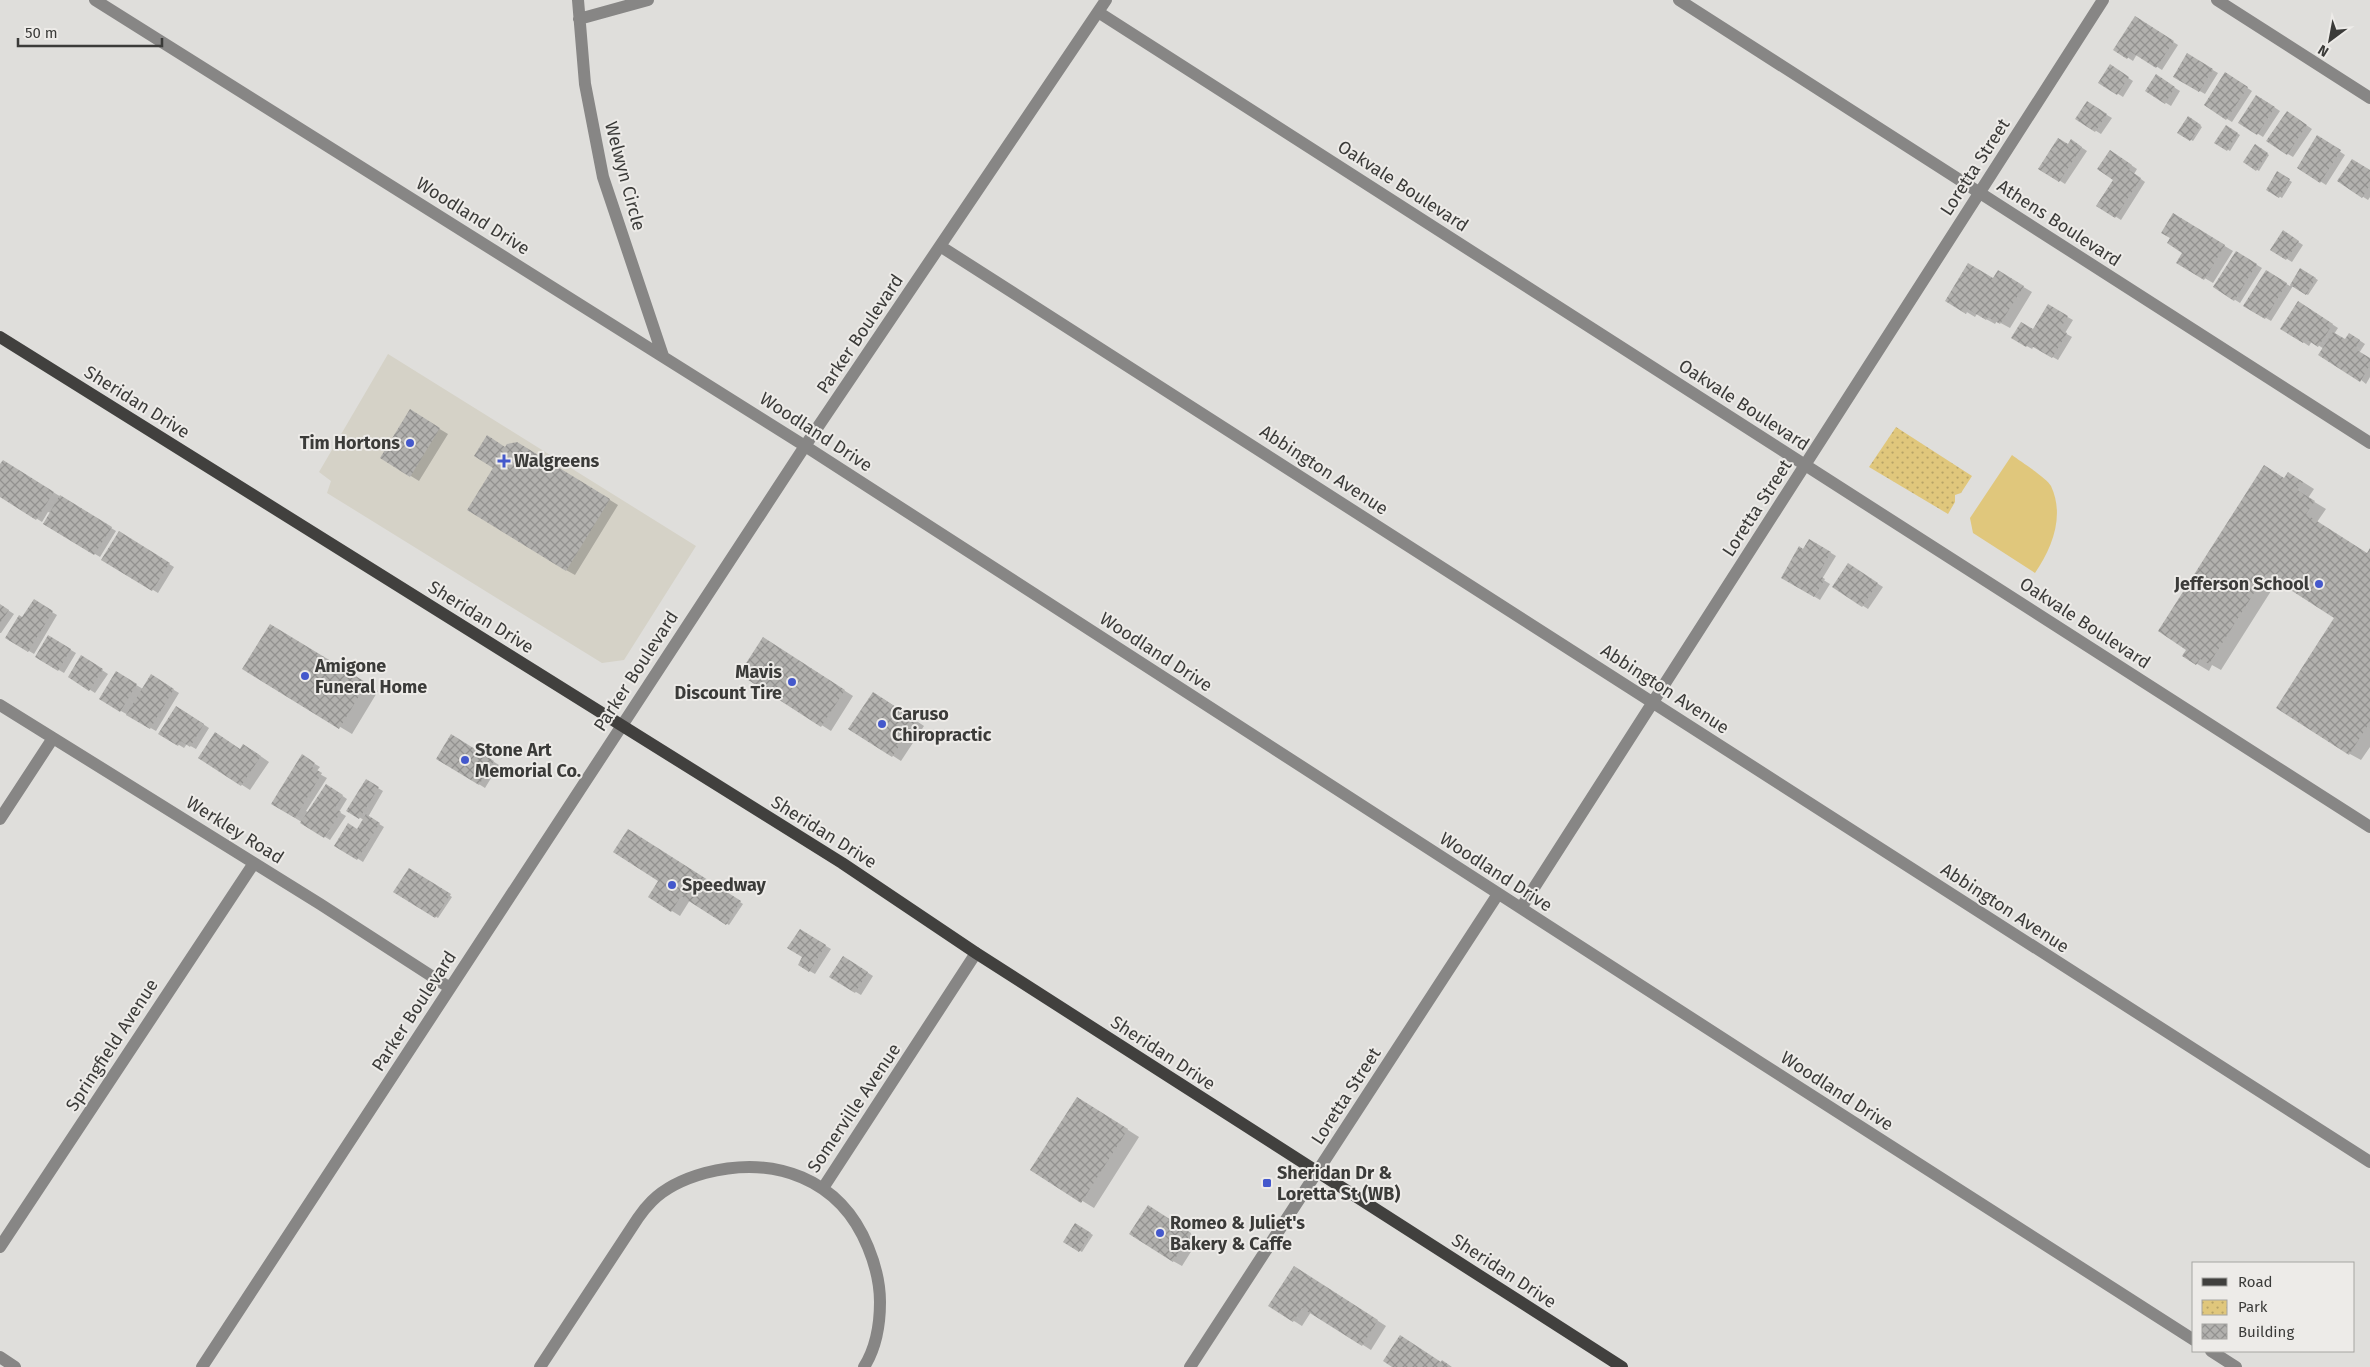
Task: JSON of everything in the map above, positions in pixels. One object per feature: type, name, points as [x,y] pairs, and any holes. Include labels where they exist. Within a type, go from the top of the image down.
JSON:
[{"type":"main road","name":"Sheridan Drive","points":[[0,337],[842,863],[976,953],[1622,1367]]},
{"type":"street","name":"Woodland Drive","points":[[95,0],[805,446],[1498,894],[2192,1339]]},
{"type":"street","name":"Welwyn Circle","points":[[578,0],[585,84],[603,177],[663,356]]},
{"type":"street","points":[[579,19],[648,0]]},
{"type":"street","name":"Parker Boulevard","points":[[202,1367],[805,446],[1106,0]]},
{"type":"street","name":"Athens Boulevard","points":[[1679,0],[2370,443]]},
{"type":"street","name":"Loretta Street","points":[[1521,908],[2103,0]]},
{"type":"street","points":[[2217,0],[2370,98]]},
{"type":"street","name":"Oakvale Boulevard","points":[[1098,12],[2370,827]]},
{"type":"street","name":"Abbington Avenue","points":[[940,246],[2370,1162]]},
{"type":"street","name":"Werkley Road","points":[[0,704],[450,988]]},
{"type":"street","points":[[0,819],[53,738]]},
{"type":"street","name":"Springfield Avenue","points":[[0,1247],[254,863]]},
{"type":"street","name":"Loretta Street","points":[[1190,1367],[1498,894]]},
{"type":"street","name":"Somerville Avenue","points":[[540,1367],[638,1218],[653,1200],[672,1186],[693,1176],[719,1170],[746,1167],[773,1169],[799,1175],[823,1188],[976,953]]},
{"type":"street","points":[[823,1188],[850,1214],[865,1239],[875,1265],[880,1292],[880,1315],[876,1338],[864,1367]]},
{"type":"street","points":[[2213,1352],[2236,1367]]},
{"type":"street","points":[[0,1357],[15,1367]]},
{"type":"shaded area","points":[[388,354],[696,546],[624,660],[602,663],[327,493],[331,481],[319,472]]},
{"type":"green space","points":[[1896,427],[1972,476],[1961,493],[1955,495],[1955,502],[1948,514],[1869,467]]},
{"type":"green space","points":[[2012,455],[2049,483],[2055,497],[2057,520],[2055,531],[2047,553],[2035,573],[1973,533],[1970,518]]},
{"type":"building","points":[[2135,16],[2174,41],[2156,68],[2131,52],[2127,59],[2113,50]]},
{"type":"building","points":[[2187,53],[2213,69],[2199,92],[2173,77]]},
{"type":"building","points":[[2110,64],[2129,77],[2117,95],[2098,83]]},
{"type":"building","points":[[2225,72],[2248,87],[2226,120],[2204,105]]},
{"type":"building","points":[[2156,74],[2175,87],[2165,104],[2145,91]]},
{"type":"building","points":[[2256,95],[2275,107],[2257,135],[2238,123]]},
{"type":"building","points":[[2087,101],[2107,114],[2095,132],[2075,119]]},
{"type":"building","points":[[2287,111],[2307,125],[2287,155],[2266,141]]},
{"type":"building","points":[[2188,116],[2201,125],[2190,141],[2177,133]]},
{"type":"building","points":[[2226,125],[2238,133],[2227,151],[2214,143]]},
{"type":"building","points":[[2317,135],[2341,150],[2320,183],[2297,168]]},
{"type":"building","points":[[2058,138],[2068,144],[2071,139],[2082,147],[2059,182],[2038,169]]},
{"type":"building","points":[[2255,144],[2268,153],[2256,171],[2243,162]]},
{"type":"building","points":[[2110,150],[2132,165],[2129,170],[2141,178],[2115,218],[2096,206],[2113,180],[2097,169]]},
{"type":"building","points":[[2352,159],[2370,170],[2370,185],[2362,198],[2337,181]]},
{"type":"building","points":[[2277,171],[2290,179],[2279,198],[2266,190]]},
{"type":"building","points":[[2173,213],[2225,245],[2204,280],[2176,263],[2182,253],[2167,243],[2170,238],[2161,233]]},
{"type":"building","points":[[2283,230],[2299,241],[2286,260],[2270,250]]},
{"type":"building","points":[[2236,251],[2257,264],[2234,301],[2213,287]]},
{"type":"building","points":[[1968,263],[1993,278],[1998,270],[2024,286],[2000,324],[1988,317],[1986,320],[1968,309],[1966,314],[1945,301]]},
{"type":"building","points":[[2300,268],[2316,278],[2306,295],[2290,285]]},
{"type":"building","points":[[2266,270],[2287,283],[2265,319],[2243,306]]},
{"type":"building","points":[[2298,301],[2333,324],[2318,347],[2306,339],[2303,343],[2280,329]]},
{"type":"building","points":[[2048,304],[2068,316],[2060,329],[2067,333],[2052,358],[2028,344],[2026,347],[2011,338],[2021,322],[2033,329]]},
{"type":"building","points":[[2333,332],[2345,339],[2349,333],[2360,340],[2355,349],[2370,358],[2370,365],[2360,382],[2318,355]]},
{"type":"building","name":"Tim Hortons","points":[[410,409],[440,428],[410,477],[380,458]]},
{"type":"building","name":"Walgreens","points":[[487,435],[505,447],[507,444],[517,442],[610,499],[566,571],[467,510],[493,468],[474,456]]},
{"type":"building","points":[[3,460],[54,492],[36,520],[0,497],[0,464]]},
{"type":"building","points":[[2264,465],[2284,478],[2288,472],[2303,482],[2297,490],[2315,501],[2306,514],[2367,553],[2370,548],[2370,722],[2349,755],[2276,708],[2334,618],[2266,574],[2209,664],[2200,659],[2196,665],[2182,656],[2186,650],[2158,631]]},
{"type":"building","points":[[60,495],[112,527],[94,555],[43,524]]},
{"type":"building","points":[[119,531],[170,563],[152,591],[101,560]]},
{"type":"building","points":[[1809,539],[1831,552],[1818,575],[1825,579],[1814,597],[1781,578],[1799,546],[1803,549]]},
{"type":"building","points":[[1848,563],[1878,583],[1862,607],[1832,587]]},
{"type":"building","points":[[34,599],[53,611],[28,652],[5,638],[19,615],[22,617]]},
{"type":"building","points":[[0,604],[9,610],[0,623]]},
{"type":"building","name":"Amigone Funeral Home","points":[[270,624],[367,683],[339,729],[242,669]]},
{"type":"building","points":[[48,635],[71,649],[58,671],[35,657]]},
{"type":"building","name":"Mavis Discount Tire","points":[[763,637],[845,690],[821,727],[739,674]]},
{"type":"building","points":[[81,655],[103,669],[89,691],[68,677]]},
{"type":"building","points":[[116,671],[137,684],[120,712],[99,699]]},
{"type":"building","points":[[151,674],[174,689],[150,729],[126,715]]},
{"type":"building","name":"Caruso Chiropractic","points":[[873,692],[916,720],[892,757],[848,729]]},
{"type":"building","points":[[176,706],[204,724],[190,747],[181,741],[178,746],[158,734]]},
{"type":"building","points":[[215,732],[240,749],[243,744],[261,756],[241,786],[198,758]]},
{"type":"building","name":"Stone Art Memorial Co.","points":[[451,734],[494,761],[479,785],[436,759]]},
{"type":"building","points":[[302,754],[315,763],[312,767],[322,773],[295,818],[271,804]]},
{"type":"building","points":[[366,779],[379,787],[359,819],[346,811]]},
{"type":"building","points":[[326,784],[343,795],[335,808],[341,812],[324,838],[300,823]]},
{"type":"building","points":[[366,814],[380,823],[357,860],[334,846],[348,823],[357,829]]},
{"type":"building","name":"Speedway","points":[[628,829],[741,901],[726,925],[681,896],[671,912],[648,897],[658,881],[613,852]]},
{"type":"building","points":[[409,868],[451,894],[435,918],[393,892]]},
{"type":"building","points":[[800,929],[826,945],[809,972],[798,965],[802,957],[787,948]]},
{"type":"building","points":[[843,956],[868,972],[855,993],[829,977]]},
{"type":"building","points":[[1077,1097],[1128,1129],[1081,1203],[1030,1170]]},
{"type":"building","name":"Romeo & Juliet's Bakery & Caffe","points":[[1148,1205],[1191,1233],[1173,1262],[1129,1234]]},
{"type":"building","points":[[1075,1223],[1091,1233],[1079,1252],[1063,1242]]},
{"type":"building","points":[[1294,1266],[1378,1320],[1362,1346],[1302,1308],[1293,1322],[1268,1306]]},
{"type":"building","points":[[1400,1335],[1441,1362],[1442,1360],[1452,1367],[1392,1367],[1383,1361]]},
{"type":"place","name":"Tim Hortons","points":[[410,443]]},
{"type":"place","name":"Walgreens","points":[[504,461]]},
{"type":"place","name":"Jefferson School","points":[[2319,584]]},
{"type":"place","name":"Amigone Funeral Home","points":[[305,676]]},
{"type":"place","name":"Mavis Discount Tire","points":[[792,682]]},
{"type":"place","name":"Caruso Chiropractic","points":[[882,724]]},
{"type":"place","name":"Stone Art Memorial Co.","points":[[465,760]]},
{"type":"place","name":"Speedway","points":[[672,885]]},
{"type":"place","name":"Sheridan Dr & Loretta St (WB)","points":[[1267,1183]]},
{"type":"place","name":"Romeo & Juliet's Bakery & Caffe","points":[[1160,1233]]}]
